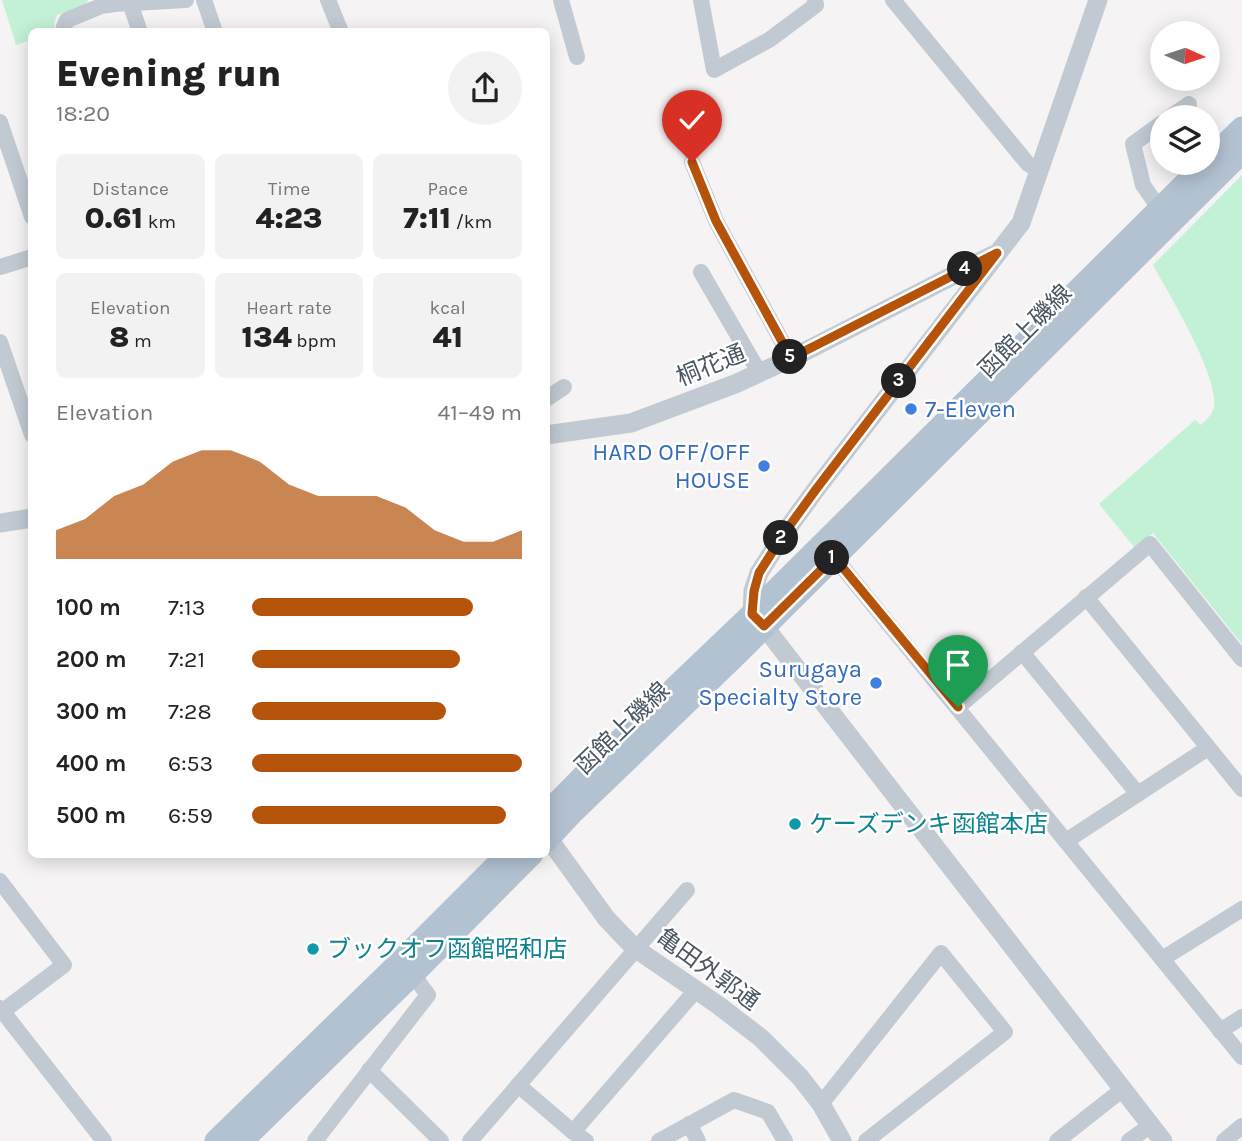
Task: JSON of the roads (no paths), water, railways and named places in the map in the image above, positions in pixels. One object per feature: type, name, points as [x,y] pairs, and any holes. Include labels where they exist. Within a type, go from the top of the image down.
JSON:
[{"type":"main road","name":"函館上磯線","points":[[1220,149],[1242,128]]},
{"type":"main road","name":"函館上磯線","points":[[550,810],[606,753],[834,557],[1242,152]]},
{"type":"main road","name":"函館上磯線","points":[[550,835],[731,660],[758,620],[1193,175]]},
{"type":"main road","name":"函館上磯線","points":[[243,1141],[407,967],[504,858]]},
{"type":"main road","name":"函館上磯線","points":[[216,1141],[526,858]]},
{"type":"street","points":[[64,28],[67,20],[100,3],[186,0]]},
{"type":"street","points":[[204,0],[214,28]]},
{"type":"street","points":[[328,0],[339,28]]},
{"type":"street","points":[[561,0],[577,57]]},
{"type":"street","points":[[701,0],[714,70],[769,40],[816,5],[816,0]]},
{"type":"street","points":[[893,0],[1027,164],[1038,170]]},
{"type":"street","points":[[1098,0],[1021,223],[785,532],[759,573],[754,591],[758,620],[1163,1141]]},
{"type":"street","points":[[130,3],[139,28]]},
{"type":"street","points":[[0,122],[28,205]]},
{"type":"street","points":[[1150,132],[1133,144],[1143,185],[1159,208]]},
{"type":"street","points":[[692,162],[716,221],[791,358]]},
{"type":"street","name":"桐花通","points":[[550,431],[631,423],[735,384],[997,253]]},
{"type":"street","points":[[0,267],[28,258]]},
{"type":"street","points":[[701,272],[760,372]]},
{"type":"street","points":[[0,342],[28,423]]},
{"type":"street","points":[[550,396],[564,387]]},
{"type":"street","points":[[0,523],[28,519]]},
{"type":"street","points":[[958,707],[1150,544],[1242,659]]},
{"type":"street","points":[[834,557],[1242,1057]]},
{"type":"street","points":[[1086,597],[1242,789]]},
{"type":"street","points":[[1022,652],[1138,794]]},
{"type":"street","points":[[1066,841],[1208,748]]},
{"type":"street","name":"亀田外郭通","points":[[550,850],[606,918],[636,949],[761,1038],[800,1077],[821,1104],[842,1141]]},
{"type":"street","points":[[0,881],[64,965],[1,1010],[104,1141]]},
{"type":"street","points":[[471,1141],[687,890]]},
{"type":"street","points":[[1162,958],[1242,909]]},
{"type":"street","points":[[821,1104],[941,953],[1005,1032],[866,1141]]},
{"type":"street","points":[[315,1141],[428,995],[407,967]]},
{"type":"street","points":[[518,1085],[580,1137],[696,990]]},
{"type":"street","points":[[1220,1031],[1242,1017]]},
{"type":"street","points":[[369,1070],[441,1141]]},
{"type":"street","points":[[1057,1141],[1123,1089]]},
{"type":"street","points":[[659,1141],[734,1100],[768,1112],[785,1141]]},
{"type":"street","points":[[689,1124],[698,1141]]},
{"type":"street","points":[[1129,1141],[1150,1125]]},
{"type":"street","points":[[1224,1141],[1242,1126]]},
{"type":"place","name":"7-Eleven","points":[[911,409]]},
{"type":"place","name":"HARD OFF/OFF HOUSE","points":[[764,466]]},
{"type":"place","name":"Surugaya Specialty Store","points":[[876,683]]},
{"type":"place","name":"ケーズデンキ函館本店","points":[[795,824]]},
{"type":"place","name":"ブックオフ函館昭和店","points":[[313,949]]}]
